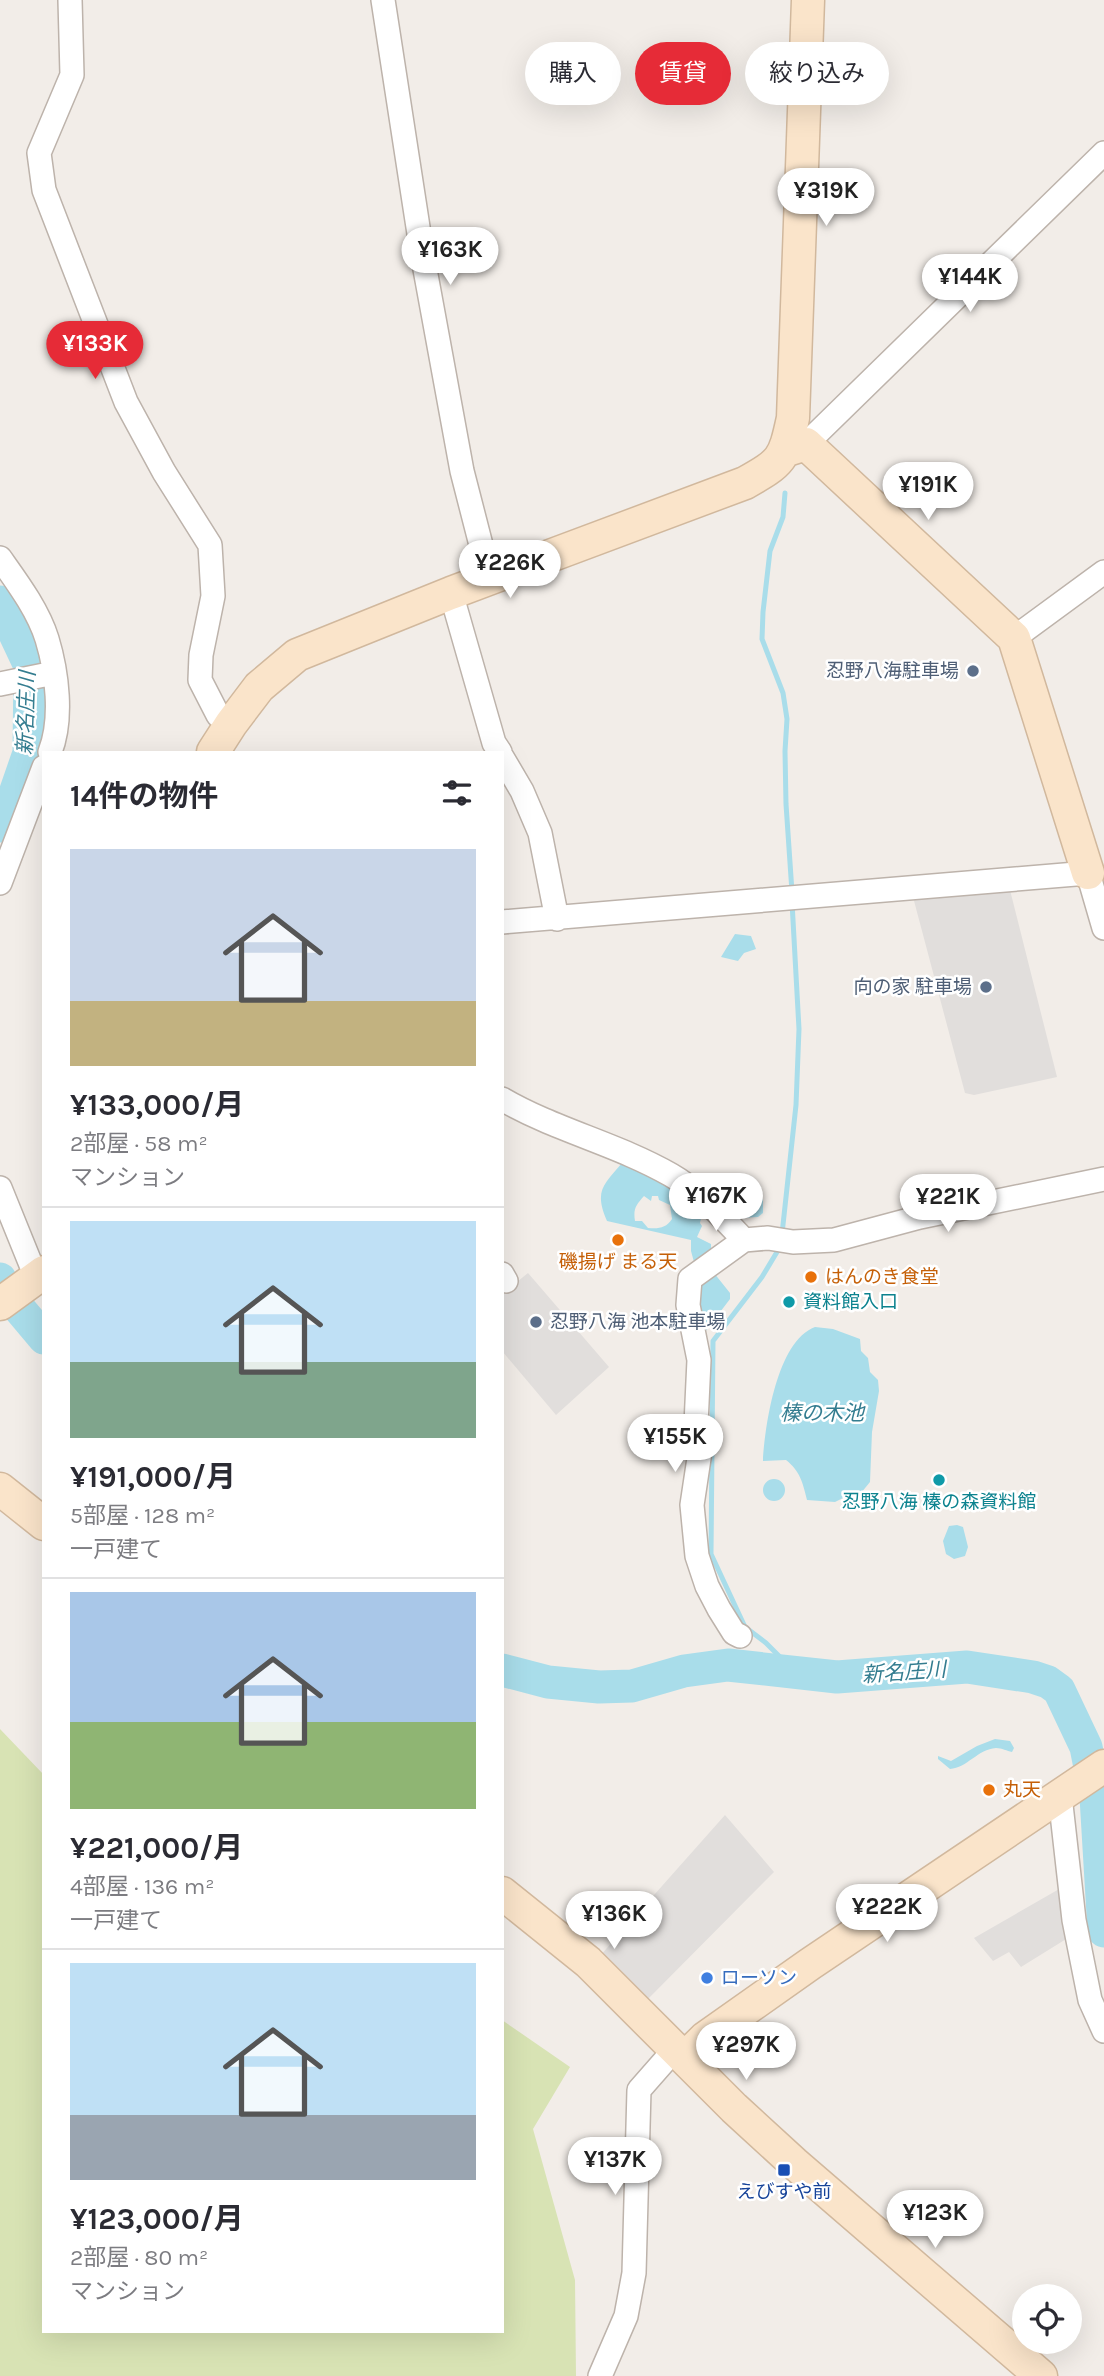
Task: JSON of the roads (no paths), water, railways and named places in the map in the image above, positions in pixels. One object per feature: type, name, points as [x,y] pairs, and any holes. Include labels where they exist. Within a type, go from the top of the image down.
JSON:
[{"type":"street","points":[[70,0],[72,75],[39,153],[44,190],[126,402],[164,471],[210,545],[213,596],[201,655],[200,680],[218,715],[231,724]]},
{"type":"street","points":[[383,0],[429,294],[462,471],[490,580]]},
{"type":"street","points":[[812,1],[793,418],[796,447],[1014,638],[1091,864],[1104,928]]},
{"type":"street","points":[[214,751],[259,688],[297,655],[451,593],[745,483],[776,465],[1104,153]]},
{"type":"street","points":[[0,558],[25,595],[47,637],[57,710],[54,742],[50,751]]},
{"type":"street","points":[[1014,638],[1104,572]]},
{"type":"street","points":[[451,593],[494,743],[499,751]]},
{"type":"street","points":[[0,684],[51,674]]},
{"type":"street","points":[[504,760],[522,791],[541,833],[556,919]]},
{"type":"street","points":[[0,883],[42,773]]},
{"type":"street","points":[[504,922],[782,898],[1091,864]]},
{"type":"street","points":[[504,1100],[673,1176],[711,1206],[744,1240]]},
{"type":"street","points":[[740,1636],[734,1633],[719,1609],[707,1586],[697,1556],[692,1505],[701,1445],[696,1424],[700,1399],[699,1360],[688,1305],[690,1279],[744,1240],[834,1240],[920,1217],[1104,1179]]},
{"type":"street","points":[[0,1188],[40,1274],[0,1304]]},
{"type":"street","points":[[0,1489],[42,1522]]},
{"type":"street","points":[[600,2376],[626,2316],[634,2273],[639,2090],[680,2053],[1104,1766]]},
{"type":"street","points":[[1063,1795],[1074,1920],[1090,2000],[1104,2031]]},
{"type":"street","points":[[504,1895],[588,1962],[734,2108],[794,2163],[1041,2376]]},
{"type":"water","points":[[735,934],[751,936],[756,949],[744,953],[738,961],[721,957]]},
{"type":"water","points":[[623,1162],[677,1189],[703,1210],[700,1223],[702,1226],[697,1237],[711,1244],[711,1252],[694,1262],[691,1240],[607,1221],[601,1195],[606,1183]],"holes":[[[644,1196],[651,1201],[652,1196],[658,1196],[659,1200],[670,1205],[672,1219],[665,1226],[648,1228],[642,1221],[635,1221],[635,1210],[639,1202]]]},
{"type":"water","points":[[746,1193],[759,1196],[763,1200],[763,1213],[758,1217],[740,1218],[735,1205]]},
{"type":"water","points":[[714,1273],[730,1293],[730,1299],[705,1332],[695,1286]]},
{"type":"water","name":"榛の木池","points":[[815,1327],[833,1329],[860,1339],[861,1351],[868,1358],[870,1372],[878,1380],[870,1482],[861,1493],[835,1502],[807,1500],[795,1468],[786,1460],[763,1461],[770,1406],[782,1366],[802,1335]]},
{"type":"water","points":[[774,1479],[782,1482],[785,1490],[782,1498],[774,1501],[766,1498],[763,1490],[766,1482]]},
{"type":"water","points":[[949,1526],[963,1527],[968,1547],[965,1556],[954,1559],[946,1554],[943,1541]]},
{"type":"water","points":[[995,1739],[1010,1741],[1014,1748],[1012,1752],[990,1749],[950,1769],[938,1759],[938,1756],[951,1761]]},
{"type":"waterway","points":[[785,493],[783,517],[770,551],[762,639],[783,693],[787,719],[786,804],[792,892]]},
{"type":"waterway","name":"新名庄川","points":[[0,602],[30,666],[29,753],[12,802],[0,826]]},
{"type":"waterway","points":[[782,1234],[796,1105],[799,1029],[792,902]]},
{"type":"waterway","points":[[780,1247],[762,1277],[713,1341],[711,1554],[745,1627],[787,1664],[811,1675]]},
{"type":"waterway","name":"新名庄川","points":[[0,1279],[7,1294],[42,1336]]},
{"type":"waterway","name":"新名庄川","points":[[504,1671],[548,1682],[599,1687],[632,1686],[684,1671],[728,1665],[837,1677],[967,1667],[1033,1677],[1048,1682],[1059,1690],[1086,1747],[1096,1797],[1104,1931]]},
{"type":"place","name":"忍野八海駐車場","points":[[973,671]]},
{"type":"place","name":"向の家 駐車場","points":[[986,987]]},
{"type":"place","name":"磯揚げ まる天","points":[[618,1240]]},
{"type":"place","name":"はんのき食堂","points":[[811,1277]]},
{"type":"place","name":"資料館入口","points":[[789,1302]]},
{"type":"place","name":"忍野八海 池本駐車場","points":[[536,1322]]},
{"type":"place","name":"忍野八海 榛の森資料館","points":[[939,1480]]},
{"type":"place","name":"丸天","points":[[989,1790]]},
{"type":"place","name":"ローソン","points":[[707,1978]]},
{"type":"place","name":"えびすや前","points":[[784,2170]]}]
